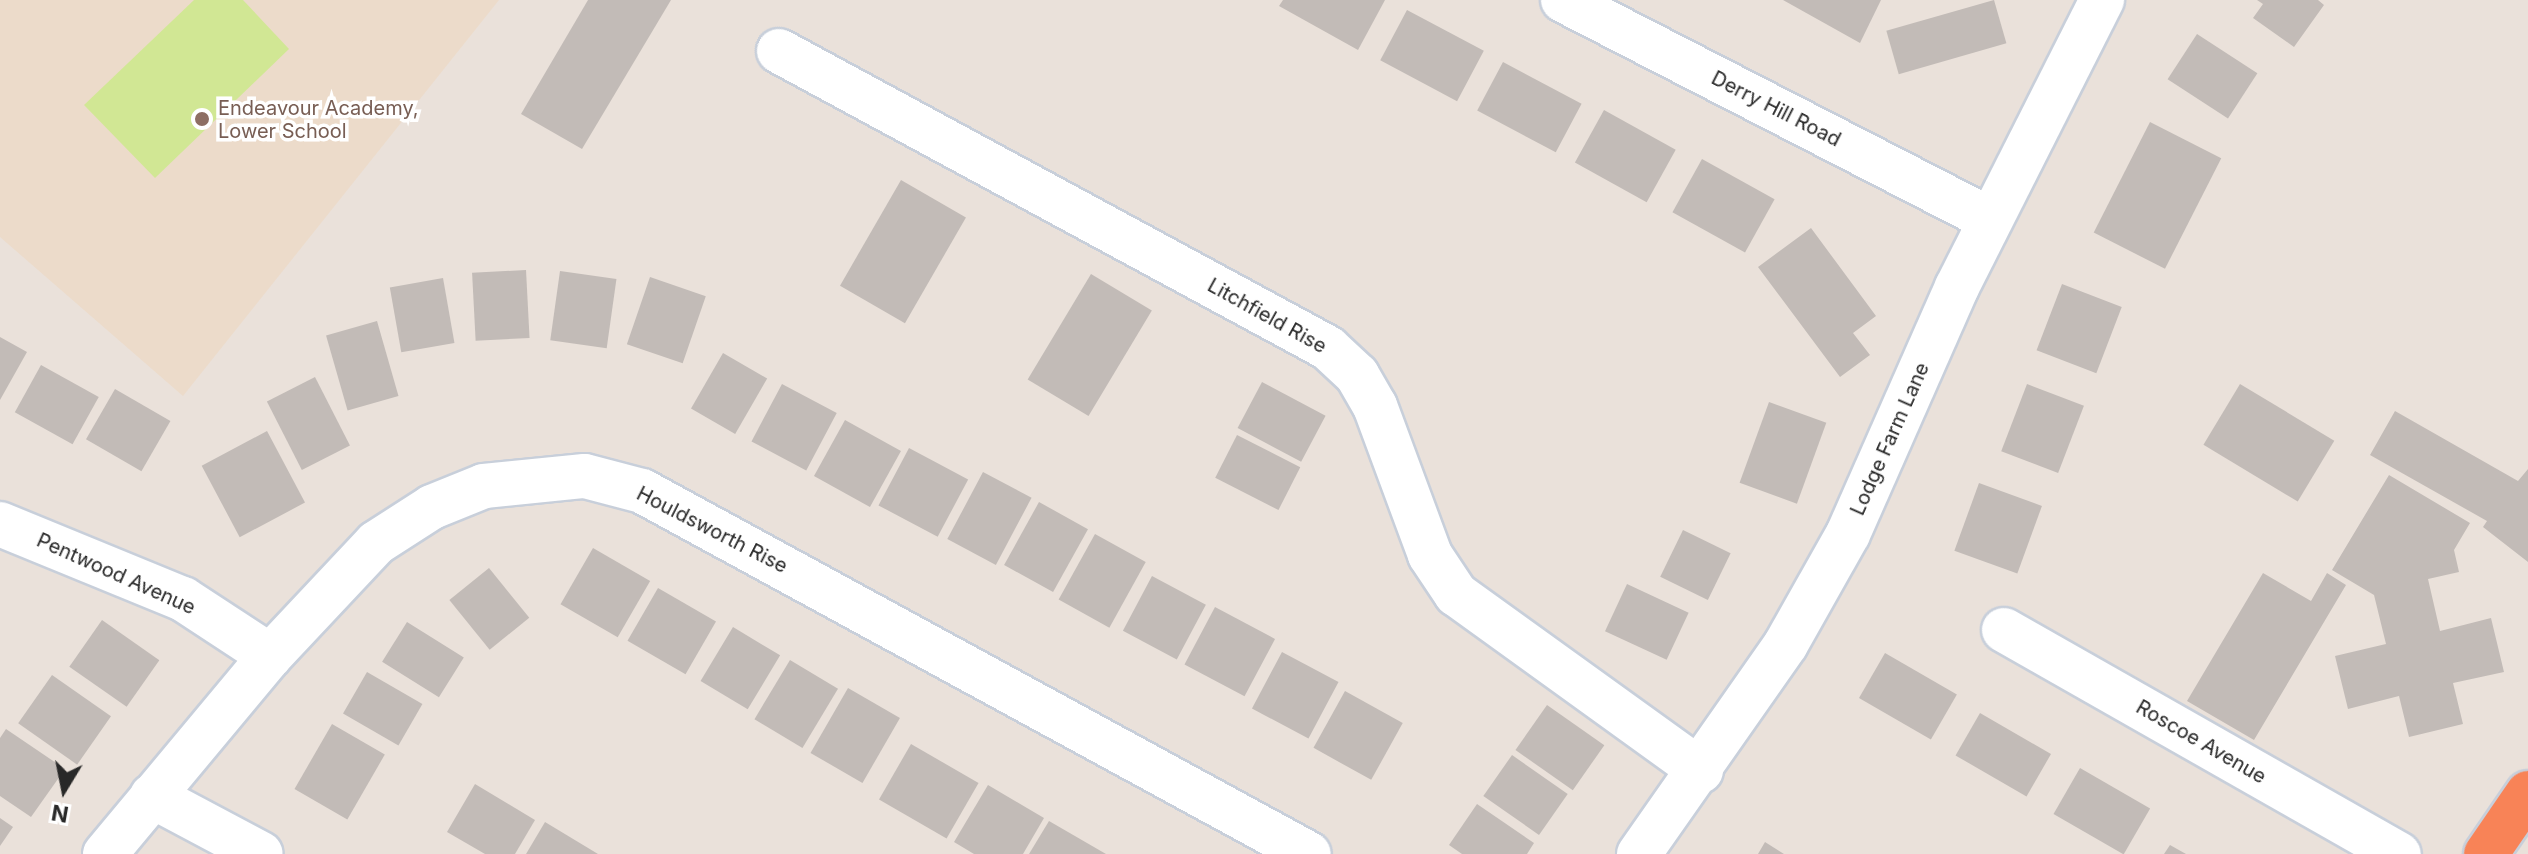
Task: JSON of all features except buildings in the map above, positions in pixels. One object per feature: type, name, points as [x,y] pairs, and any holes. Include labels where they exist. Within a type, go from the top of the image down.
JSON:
[{"type":"highway","points":[[2486,854],[2528,793]]},
{"type":"street","name":"Derry Hill Road","points":[[1563,0],[1990,219]]},
{"type":"street","name":"Lodge Farm Lane","points":[[1639,854],[1701,771],[1786,644],[1848,534],[1990,219],[2102,0]]},
{"type":"street","name":"Litchfield Rise","points":[[779,51],[1328,348],[1357,375],[1375,406],[1430,555],[1456,594],[1701,771]]},
{"type":"street","name":"Houldsworth Rise","points":[[105,854],[270,656],[376,543],[432,507],[484,486],[585,476],[642,491],[1309,854]]},
{"type":"street","name":"Pentwood Avenue","points":[[0,524],[183,599],[270,656]]},
{"type":"street","name":"Roscoe Avenue","points":[[2004,630],[2399,854]]},
{"type":"street","points":[[152,796],[261,854]]},
{"type":"shaded area","name":"Endeavour Academy, Lower School","points":[[0,0],[499,0],[183,396],[0,237]]},
{"type":"green space","points":[[194,0],[243,0],[289,49],[155,178],[84,105]]},
{"type":"place","name":"Endeavour Academy, Lower School","points":[[202,119]]}]
